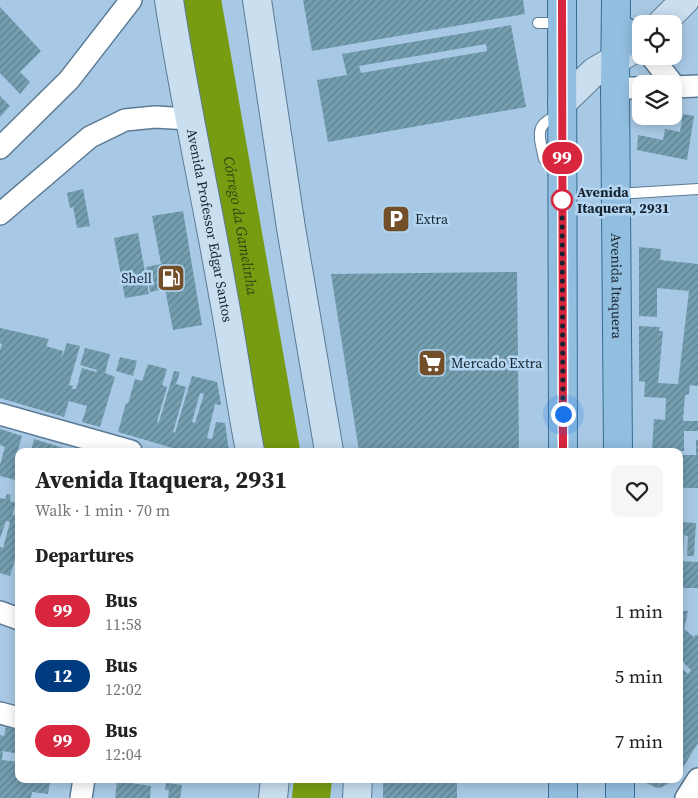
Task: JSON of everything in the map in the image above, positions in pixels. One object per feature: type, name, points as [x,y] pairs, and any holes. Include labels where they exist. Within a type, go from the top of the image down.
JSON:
[{"type":"main road","name":"Avenida Professor Edgar Santos","points":[[169,0],[224,296],[233,359],[249,448]]},
{"type":"main road","points":[[257,0],[291,228],[328,448]]},
{"type":"main road","points":[[671,15],[685,0]]},
{"type":"main road","points":[[616,13],[632,36]]},
{"type":"main road","name":"Avenida Itaquera","points":[[616,13],[615,61],[628,88],[616,194],[618,448]]},
{"type":"main road","points":[[554,15],[562,109],[563,448]]},
{"type":"main road","points":[[562,109],[594,72],[632,53]]},
{"type":"main road","points":[[273,798],[275,783]]},
{"type":"main road","points":[[357,798],[358,783]]},
{"type":"main road","points":[[563,783],[563,798]]},
{"type":"main road","points":[[620,783],[620,798]]},
{"type":"street","points":[[0,148],[69,80],[131,0]]},
{"type":"street","points":[[657,65],[665,75]]},
{"type":"street","points":[[682,86],[698,86]]},
{"type":"street","points":[[0,214],[90,137],[125,120],[156,117],[190,119]]},
{"type":"street","points":[[0,414],[120,448]]},
{"type":"street","points":[[0,612],[15,618]]},
{"type":"street","points":[[0,713],[15,717]]},
{"type":"street","points":[[686,798],[698,779]]},
{"type":"street","points":[[81,798],[83,783]]},
{"type":"lane","points":[[544,159],[539,137],[541,126],[562,109]]},
{"type":"lane","points":[[616,194],[698,189]]},
{"type":"building","points":[[303,0],[523,0],[525,14],[312,51]]},
{"type":"building","points":[[0,7],[41,51],[20,72],[30,82],[20,94],[0,73]]},
{"type":"building","points":[[511,25],[526,107],[328,142],[317,80],[347,75],[342,54]],"holes":[[[486,44],[487,51],[361,73],[359,66]]]},
{"type":"building","points":[[0,96],[10,106],[0,117]]},
{"type":"building","points":[[683,114],[694,116],[687,160],[637,150],[638,135],[663,140],[665,129],[680,132]]},
{"type":"building","points":[[83,189],[90,226],[77,228],[73,207],[70,208],[67,193]]},
{"type":"building","name":"Shell","points":[[183,211],[202,325],[173,330],[165,289],[150,292],[146,267],[161,264],[152,216]]},
{"type":"building","points":[[138,233],[149,294],[125,298],[114,238]]},
{"type":"building","points":[[639,247],[661,249],[660,260],[698,264],[698,386],[690,385],[689,394],[685,395],[683,421],[698,421],[698,431],[684,431],[684,451],[683,448],[652,448],[654,419],[665,420],[666,398],[644,397],[645,382],[639,381],[639,326],[660,327],[659,331],[663,331],[658,383],[678,384],[689,291],[657,288],[657,317],[639,316]]},
{"type":"building","name":"Mercado Extra","points":[[517,272],[519,448],[359,448],[331,274]]},
{"type":"building","points":[[0,328],[49,339],[46,346],[63,351],[61,360],[67,343],[80,346],[69,385],[73,386],[72,389],[76,389],[82,368],[96,372],[97,370],[80,365],[85,348],[110,354],[105,373],[115,377],[100,427],[82,422],[87,406],[69,401],[64,417],[0,398],[0,350],[2,344],[0,343]]},
{"type":"building","points":[[120,357],[137,361],[133,376],[116,371]]},
{"type":"building","points":[[148,364],[167,369],[162,385],[167,387],[157,422],[159,422],[174,371],[180,372],[176,384],[186,387],[173,432],[175,433],[192,376],[217,382],[221,404],[215,404],[207,438],[212,439],[216,422],[225,423],[229,448],[173,448],[118,432],[135,379],[142,381]],"holes":[[[200,393],[204,394],[195,423],[192,422]]]},
{"type":"building","points":[[0,429],[22,436],[19,448],[15,448],[15,480],[0,476],[0,465],[5,447],[0,445]]},
{"type":"building","points":[[34,439],[63,448],[32,448]]},
{"type":"building","points":[[696,440],[698,440],[698,488],[683,488],[683,455],[696,455]]},
{"type":"building","points":[[7,494],[11,495],[10,501],[15,503],[12,515],[15,512],[15,559],[10,576],[0,573],[0,547],[3,548],[10,522],[6,521],[0,539],[0,498],[5,499]]},
{"type":"building","points":[[683,522],[696,523],[694,556],[687,556],[688,536],[684,535],[683,556]]},
{"type":"building","points":[[683,561],[698,562],[698,588],[683,588]]},
{"type":"building","points":[[683,611],[688,611],[684,629],[694,637],[696,634],[698,636],[698,743],[683,767],[683,670],[688,674],[691,670],[683,662]]},
{"type":"building","points":[[6,727],[15,729],[15,753],[3,751],[2,760],[15,762],[15,783],[50,783],[48,794],[32,792],[31,798],[0,798],[0,735],[4,736]]},
{"type":"building","points":[[117,783],[151,786],[150,798],[115,798]]},
{"type":"building","points":[[166,783],[182,785],[180,798],[168,798],[169,790],[165,790]]},
{"type":"building","points":[[383,783],[457,783],[457,798],[383,798]]},
{"type":"building","points":[[646,783],[669,783],[662,787],[657,788]]},
{"type":"waterway","name":"Córrego da Gamelinha","points":[[202,0],[280,448]]},
{"type":"waterway","name":"Córrego da Gamelinha","points":[[311,798],[313,783]]},
{"type":"bus line","name":"99","points":[[562,0],[563,448]]},
{"type":"place","name":"Avenida Itaquera, 2931","points":[[562,200]]},
{"type":"place","name":"Extra","points":[[396,219]]},
{"type":"place","name":"Shell","points":[[171,278]]},
{"type":"place","name":"Mercado Extra","points":[[432,363]]},
{"type":"route","points":[[562,200],[563,414]]}]
